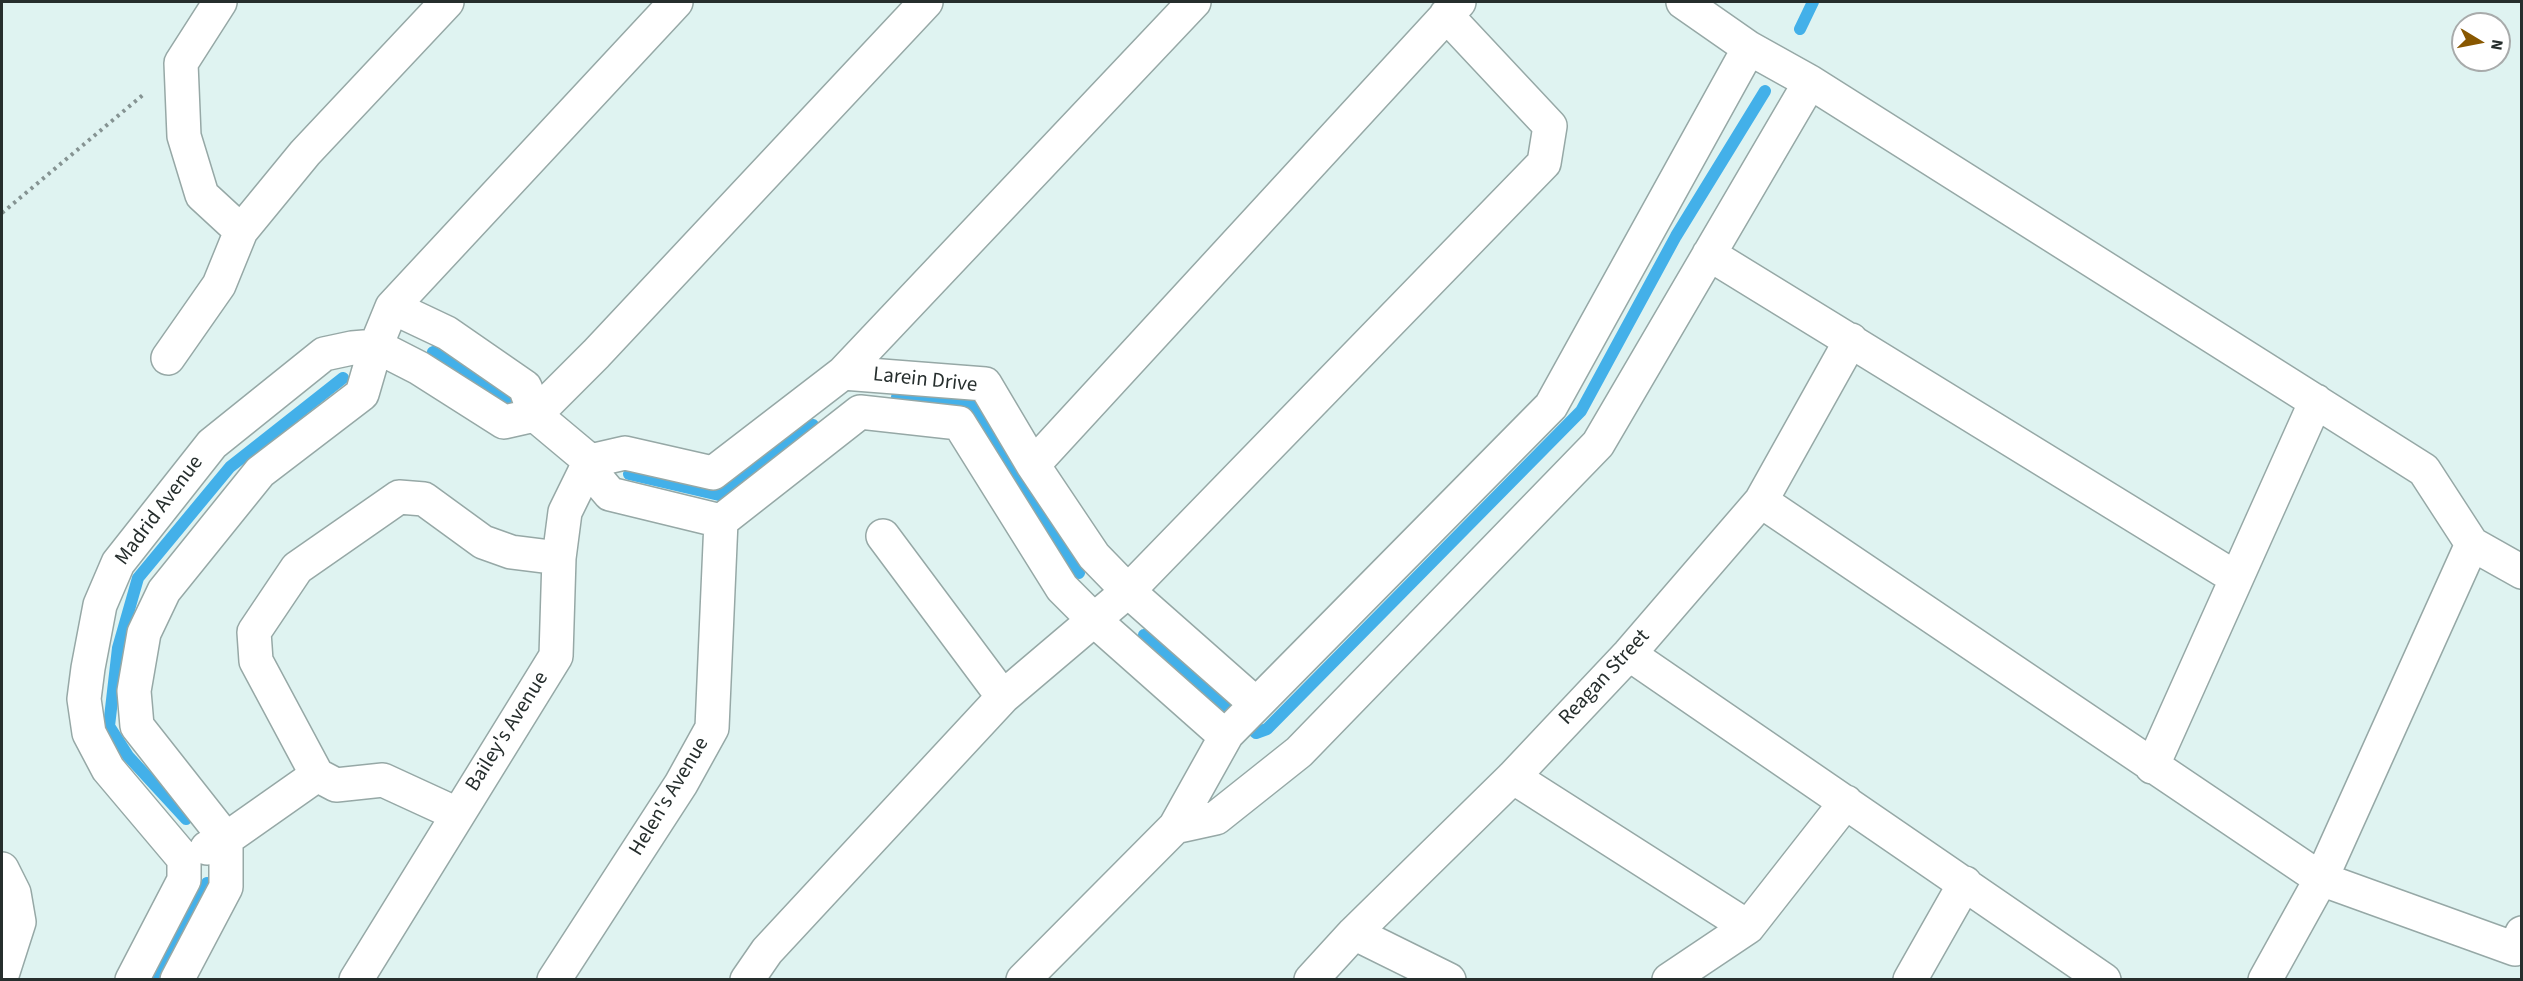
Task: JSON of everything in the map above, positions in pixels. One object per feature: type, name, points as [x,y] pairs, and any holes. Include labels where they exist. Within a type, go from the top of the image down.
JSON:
[{"type":"street","points":[[220,2],[181,63],[184,136],[202,195],[242,231]]},
{"type":"street","points":[[168,358],[219,285],[242,231],[304,153],[447,2]]},
{"type":"street","points":[[177,980],[226,887],[226,839],[137,726],[134,692],[144,633],[164,591],[260,472],[362,394],[376,346],[392,307],[676,2]]},
{"type":"street","points":[[376,346],[419,368],[504,422],[536,415],[604,346],[926,2]]},
{"type":"street","points":[[843,373],[1194,2]]},
{"type":"street","points":[[1683,2],[1749,48],[1810,82],[2424,470],[2472,544],[2522,572]]},
{"type":"street","points":[[747,980],[767,951],[1004,697],[1128,591],[1544,163],[1550,126],[1452,8],[1033,465]]},
{"type":"street","points":[[1023,980],[1175,827],[1226,735],[1551,406],[1749,48]]},
{"type":"street","points":[[1175,827],[1216,818],[1299,752],[1598,444],[1810,82]]},
{"type":"street","points":[[1709,255],[2236,578]]},
{"type":"street","points":[[392,307],[447,333],[525,387],[536,415],[590,461],[599,481],[610,494],[722,521]]},
{"type":"street","name":"Reagan Street","points":[[1311,980],[1354,933],[1513,777],[1629,654],[1761,501],[1851,340]]},
{"type":"street","name":"Madrid Avenue","points":[[184,859],[108,769],[89,733],[84,699],[100,605],[118,563],[212,444],[324,354],[376,346]]},
{"type":"street","name":"Larein Drive","points":[[590,461],[625,453],[713,473],[843,373],[985,384],[1033,465],[1094,556],[1128,591],[1254,705]]},
{"type":"street","points":[[2152,767],[2316,401]]},
{"type":"street","name":"Larein Drive","points":[[722,521],[860,412],[959,423],[1062,588],[1093,619],[1226,735]]},
{"type":"street","name":"Bailey's Avenue","points":[[356,980],[556,656],[559,558],[566,512],[590,461]]},
{"type":"street","points":[[457,814],[383,780],[336,785],[317,775],[256,661],[254,633],[297,568],[399,497],[424,499],[483,542],[511,552],[559,558]]},
{"type":"street","points":[[1761,501],[2321,879],[2515,949],[2522,933]]},
{"type":"street","name":"Helen's Avenue","points":[[554,980],[681,784],[712,728],[722,521]]},
{"type":"street","points":[[883,536],[1004,697]]},
{"type":"street","points":[[2265,980],[2321,879],[2472,544]]},
{"type":"street","points":[[1629,654],[2104,980]]},
{"type":"street","points":[[132,980],[184,880],[184,859],[226,839],[317,775]]},
{"type":"street","points":[[1513,777],[1748,927]]},
{"type":"street","points":[[1669,980],[1748,927],[1846,802]]},
{"type":"street","points":[[2,869],[14,892],[19,922],[2,975]]},
{"type":"street","points":[[1910,980],[1965,883]]},
{"type":"street","points":[[1354,933],[1449,980]]},
{"type":"path","points":[[2,213],[181,63]]},
{"type":"waterway","points":[[1800,29],[1813,2]]},
{"type":"waterway","points":[[1144,635],[1256,733],[1267,729],[1581,411],[1676,236],[1765,91]]},
{"type":"waterway","points":[[433,352],[508,400]]},
{"type":"waterway","points":[[186,819],[128,756],[109,726],[118,648],[138,578],[230,467],[343,378]]},
{"type":"waterway","points":[[897,397],[970,404],[1079,573]]},
{"type":"waterway","points":[[629,474],[719,495],[813,425]]},
{"type":"waterway","points":[[156,980],[207,883]]}]
